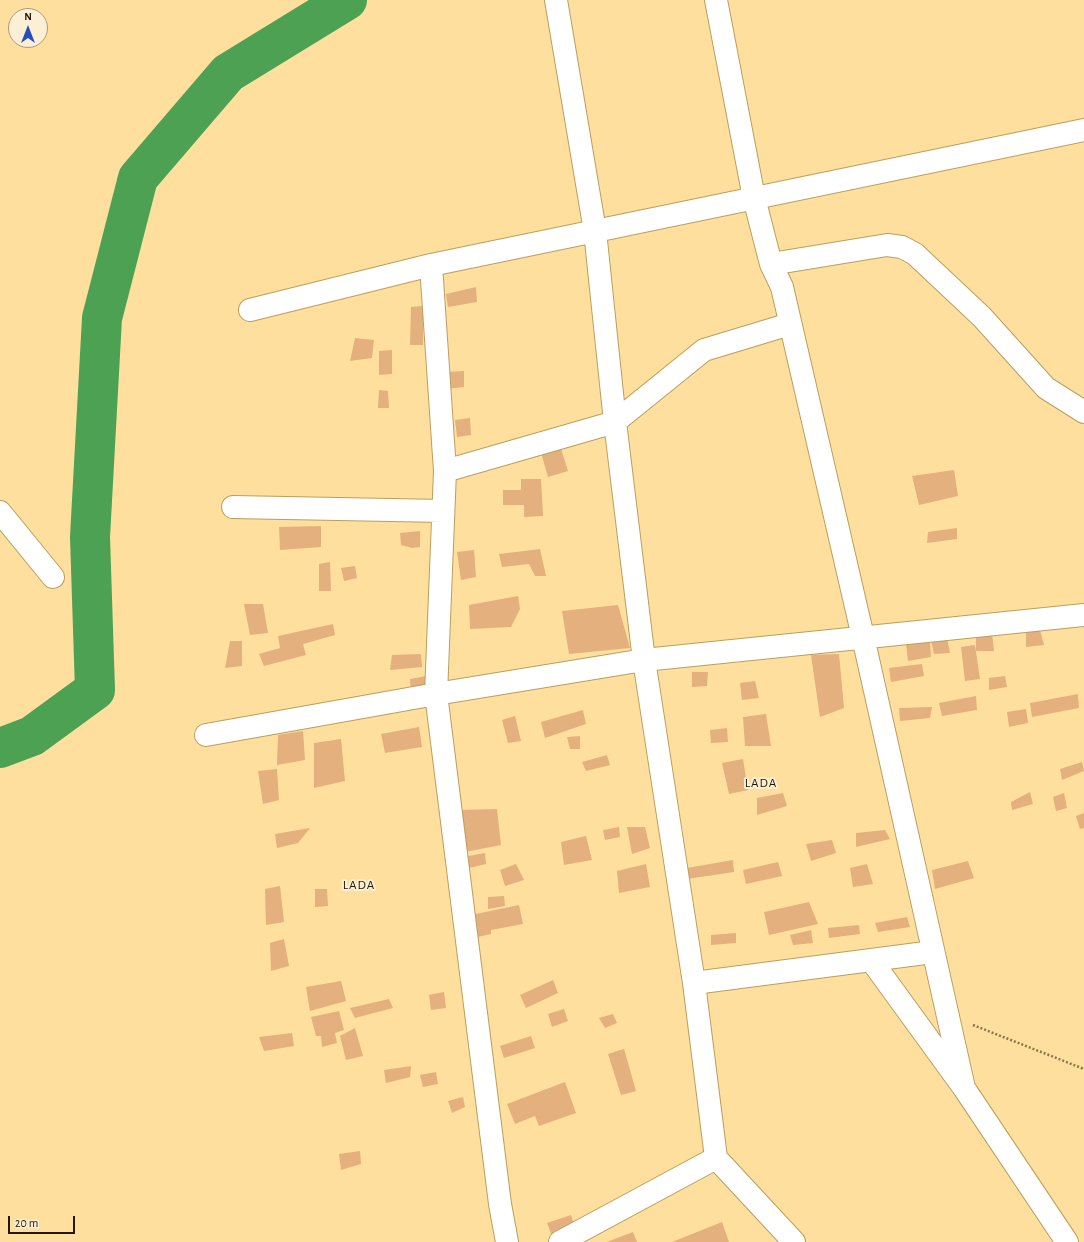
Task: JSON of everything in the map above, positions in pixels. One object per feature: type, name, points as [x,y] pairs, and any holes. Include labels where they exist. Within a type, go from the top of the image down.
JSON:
[{"type":"street","points":[[556,0],[595,231],[615,422],[644,660],[694,983],[716,1158],[794,1242]]},
{"type":"street","points":[[716,0],[754,198],[771,264],[782,287],[863,637],[964,1088]]},
{"type":"street","points":[[250,310],[431,265],[1084,130]]},
{"type":"street","points":[[771,264],[887,245],[902,247],[915,254],[982,317],[1046,388],[1084,412]]},
{"type":"street","points":[[431,265],[445,471],[436,694],[500,1204],[507,1242]]},
{"type":"street","points":[[445,471],[615,422],[704,350],[790,324]]},
{"type":"street","points":[[233,507],[443,511]]},
{"type":"street","points":[[0,512],[53,577]]},
{"type":"street","points":[[206,735],[436,694],[644,660],[1084,615]]},
{"type":"street","points":[[694,983],[933,952]]},
{"type":"street","points":[[871,960],[964,1088],[1068,1242]]},
{"type":"street","points":[[560,1242],[716,1158]]},
{"type":"path","points":[[947,1014],[1084,1070]]},
{"type":"building","points":[[476,287],[477,302],[448,307],[446,294]]},
{"type":"building","points":[[423,306],[423,345],[410,345],[411,307]]},
{"type":"building","points":[[355,338],[374,340],[372,358],[350,361]]},
{"type":"building","points":[[392,350],[392,374],[379,375],[379,351]]},
{"type":"building","points":[[464,371],[464,387],[446,389],[446,372]]},
{"type":"building","points":[[379,390],[388,391],[389,408],[378,408]]},
{"type":"building","points":[[470,418],[471,435],[457,437],[455,420]]},
{"type":"building","points":[[559,442],[568,471],[548,477],[540,449]]},
{"type":"building","points":[[954,470],[958,496],[919,505],[912,476]]},
{"type":"building","points":[[521,479],[541,479],[543,516],[524,517],[524,505],[503,505],[503,490],[521,490]]},
{"type":"building","points":[[321,526],[321,547],[280,550],[279,527]]},
{"type":"building","points":[[957,528],[957,539],[927,543],[928,532]]},
{"type":"building","points":[[420,531],[420,547],[412,548],[401,545],[400,533]]},
{"type":"building","points":[[540,549],[546,576],[535,576],[529,564],[502,567],[499,554]]},
{"type":"building","points":[[474,550],[476,577],[461,580],[457,552]]},
{"type":"building","points":[[330,562],[331,591],[319,591],[319,564]]},
{"type":"building","points":[[355,566],[357,578],[344,581],[341,568]]},
{"type":"building","points":[[518,596],[520,609],[511,627],[470,629],[469,605]]},
{"type":"building","points":[[244,604],[263,604],[268,633],[250,635]]},
{"type":"building","points":[[618,605],[630,648],[569,654],[562,611]]},
{"type":"building","points":[[333,624],[335,635],[303,644],[306,655],[264,666],[259,654],[280,648],[278,636]]},
{"type":"building","points":[[1040,630],[1044,645],[1026,647],[1026,631]]},
{"type":"building","points":[[992,634],[994,651],[976,651],[976,635]]},
{"type":"building","points":[[947,638],[950,653],[934,654],[931,640]]},
{"type":"building","points":[[230,641],[242,641],[242,666],[225,668]]},
{"type":"building","points":[[930,641],[931,657],[908,661],[906,643]]},
{"type":"building","points":[[975,645],[980,679],[965,681],[961,647]]},
{"type":"building","points":[[421,654],[422,667],[390,670],[392,655]]},
{"type":"building","points":[[839,654],[844,708],[820,717],[811,655]]},
{"type":"building","points":[[922,664],[924,676],[891,682],[889,668]]},
{"type":"building","points":[[692,672],[708,672],[707,686],[692,687]]},
{"type":"building","points":[[426,676],[424,694],[411,696],[410,679]]},
{"type":"building","points":[[1005,676],[1007,687],[989,690],[989,678]]},
{"type":"building","points":[[755,681],[759,698],[742,700],[740,683]]},
{"type":"building","points":[[1078,694],[1079,708],[1032,717],[1030,703]]},
{"type":"building","points":[[976,696],[977,710],[942,716],[939,703]]},
{"type":"building","points":[[932,707],[930,718],[900,721],[899,708]]},
{"type":"building","points":[[1026,709],[1028,723],[1009,727],[1007,712]]},
{"type":"building","points":[[583,710],[586,724],[545,738],[541,722]]},
{"type":"building","points":[[766,714],[771,746],[745,746],[743,717]]},
{"type":"building","points":[[515,716],[521,741],[508,743],[502,720]]},
{"type":"building","points":[[419,727],[422,747],[385,753],[381,734]]},
{"type":"building","points":[[727,728],[728,742],[711,743],[710,730]]},
{"type":"building","points":[[303,731],[305,760],[277,765],[278,735]]},
{"type":"building","points":[[580,736],[580,749],[570,749],[567,737]]},
{"type":"building","points":[[341,739],[345,781],[314,788],[314,743]]},
{"type":"building","points":[[607,755],[610,765],[586,771],[582,762]]},
{"type":"building","points":[[743,759],[748,790],[729,794],[722,763]]},
{"type":"building","points":[[1082,762],[1084,771],[1062,780],[1060,769]]},
{"type":"building","points":[[277,769],[279,800],[263,804],[258,771]]},
{"type":"building","points":[[1030,792],[1033,804],[1012,810],[1011,802]]},
{"type":"building","points":[[783,793],[787,806],[757,815],[757,798]]},
{"type":"building","points":[[1064,793],[1067,808],[1056,811],[1053,797]]},
{"type":"building","points":[[497,809],[501,845],[465,852],[459,810]]},
{"type":"building","points":[[1084,813],[1084,828],[1080,829],[1076,816]]},
{"type":"building","points":[[619,827],[620,837],[605,840],[603,830]]},
{"type":"building","points":[[627,827],[645,827],[650,848],[632,854]]},
{"type":"building","points":[[310,828],[298,843],[277,848],[275,834]]},
{"type":"building","points":[[885,830],[890,839],[856,847],[856,833]]},
{"type":"building","points":[[586,836],[592,860],[564,865],[561,842]]},
{"type":"building","points":[[832,840],[836,853],[811,861],[806,844]]},
{"type":"building","points":[[485,853],[486,864],[465,869],[463,857]]},
{"type":"building","points":[[733,860],[734,872],[687,879],[687,868]]},
{"type":"building","points":[[968,861],[974,878],[935,889],[932,870]]},
{"type":"building","points":[[778,862],[782,876],[746,884],[743,870]]},
{"type":"building","points":[[516,864],[524,880],[505,886],[500,870]]},
{"type":"building","points":[[646,864],[650,887],[619,893],[617,871]]},
{"type":"building","points":[[867,864],[873,884],[853,887],[850,868]]},
{"type":"building","points":[[280,886],[284,922],[266,925],[265,889]]},
{"type":"building","points":[[315,889],[327,889],[328,906],[315,907]]},
{"type":"building","points":[[504,896],[505,906],[488,909],[488,897]]},
{"type":"building","points":[[809,902],[818,924],[769,935],[764,912]]},
{"type":"building","points":[[519,905],[523,924],[491,930],[491,934],[473,938],[471,915]]},
{"type":"building","points":[[907,917],[910,927],[878,932],[875,923]]},
{"type":"building","points":[[859,925],[860,934],[829,938],[828,928]]},
{"type":"building","points":[[811,930],[813,943],[793,945],[790,935]]},
{"type":"building","points":[[736,933],[736,943],[711,945],[711,935]]},
{"type":"building","points":[[284,939],[289,966],[271,971],[270,943]]},
{"type":"building","points":[[553,980],[558,993],[526,1008],[520,995]]},
{"type":"building","points":[[341,981],[346,1001],[310,1011],[306,987]]},
{"type":"building","points":[[444,992],[446,1008],[431,1010],[429,995]]},
{"type":"building","points":[[389,999],[393,1008],[355,1018],[350,1008]]},
{"type":"building","points":[[564,1009],[568,1021],[552,1027],[548,1014]]},
{"type":"building","points":[[339,1011],[344,1030],[335,1033],[337,1043],[322,1047],[321,1036],[316,1036],[311,1017]]},
{"type":"building","points":[[613,1014],[617,1023],[605,1028],[599,1018]]},
{"type":"building","points":[[355,1028],[363,1056],[346,1060],[340,1036]]},
{"type":"building","points":[[292,1033],[294,1046],[264,1051],[259,1037]]},
{"type":"building","points":[[531,1036],[535,1048],[504,1058],[500,1046]]},
{"type":"building","points":[[624,1049],[636,1091],[621,1095],[608,1054]]},
{"type":"building","points":[[411,1066],[410,1077],[386,1083],[384,1070]]},
{"type":"building","points":[[436,1072],[438,1084],[423,1087],[420,1075]]},
{"type":"building","points":[[565,1082],[576,1113],[539,1126],[535,1116],[515,1124],[507,1104]]},
{"type":"building","points":[[463,1097],[465,1107],[452,1113],[448,1101]]},
{"type":"building","points":[[360,1151],[361,1164],[341,1170],[339,1154]]},
{"type":"building","points":[[571,1215],[575,1228],[552,1236],[547,1223]]},
{"type":"building","points":[[722,1222],[729,1242],[672,1242]]},
{"type":"building","points":[[633,1232],[637,1242],[607,1242],[617,1238]]},
{"type":"waterway","points":[[0,748],[32,736],[95,690],[90,537],[102,318],[138,178],[228,73],[347,0]]},
{"type":"district","name":"LADA","points":[[761,783]]},
{"type":"district","name":"LADA","points":[[359,885]]}]
